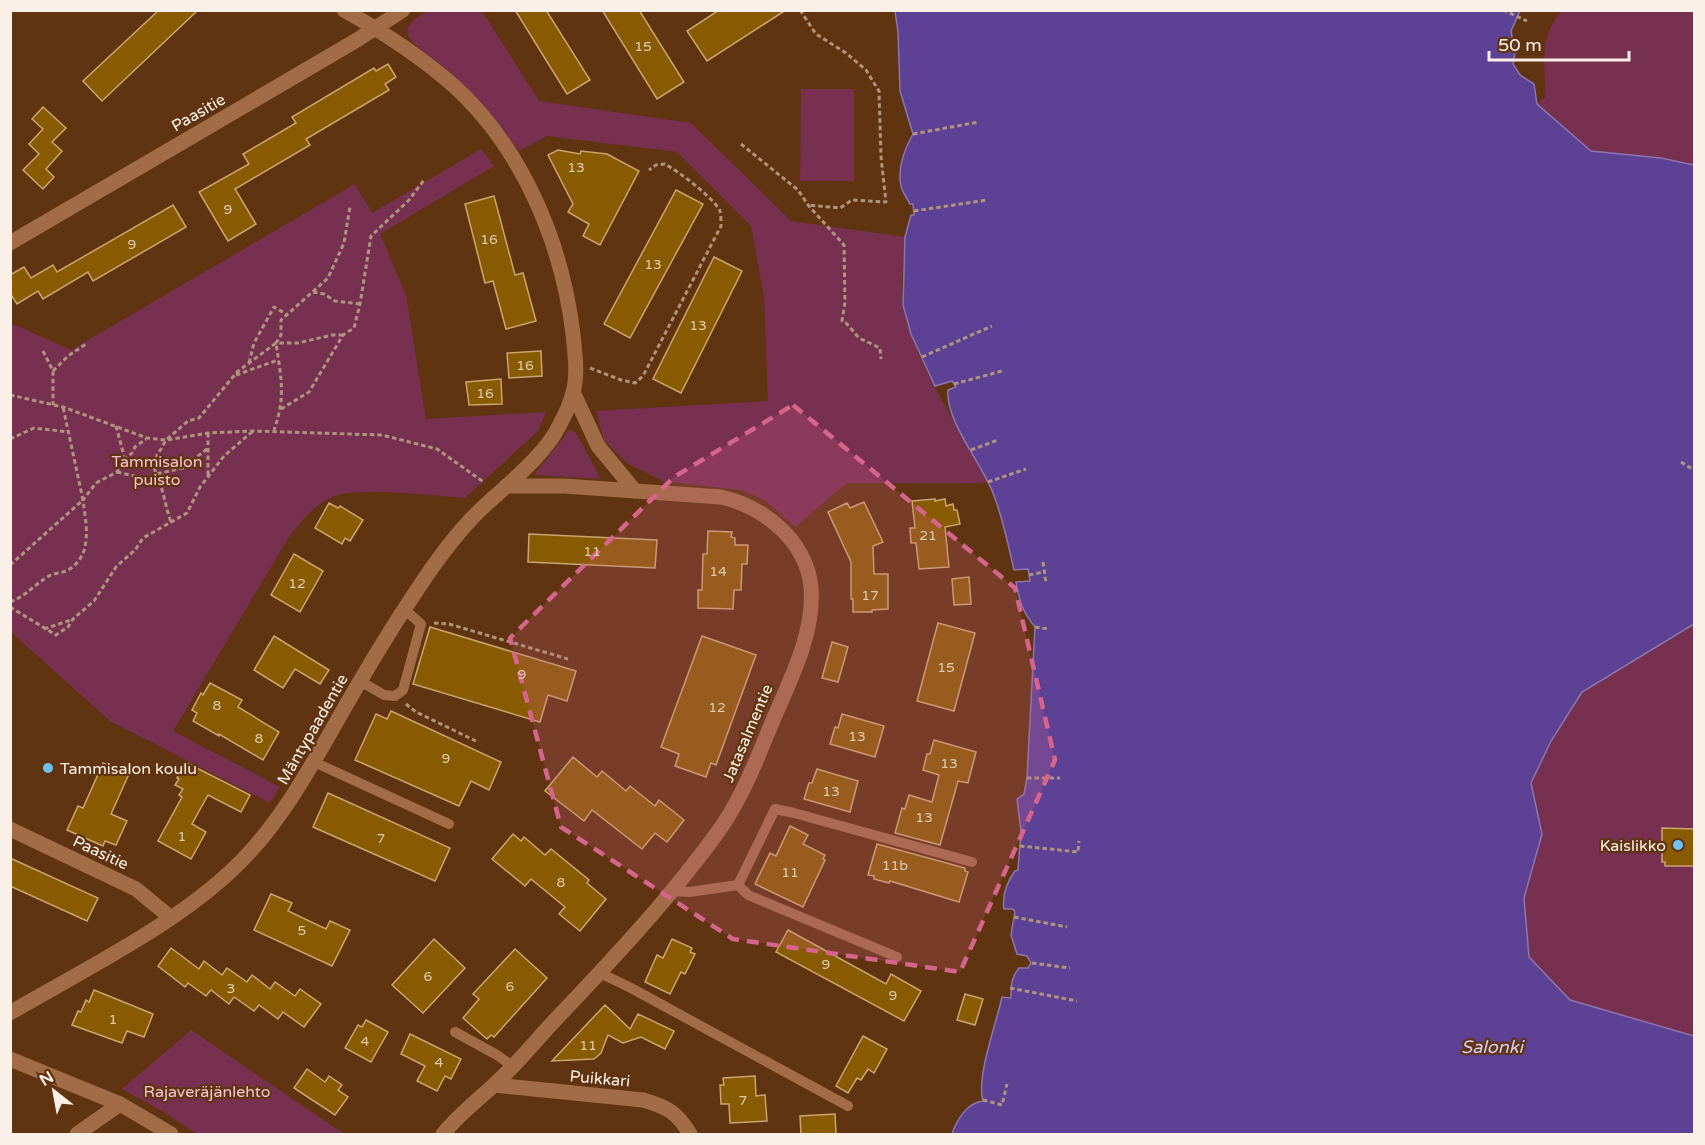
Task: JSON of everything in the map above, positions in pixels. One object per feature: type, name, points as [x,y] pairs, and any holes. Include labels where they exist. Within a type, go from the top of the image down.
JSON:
[{"type":"street","name":"Mäntypaadentie","points":[[10,1012],[144,935],[201,896],[247,856],[288,805],[404,609],[452,541],[474,516],[543,449],[559,428],[573,392],[575,364],[570,309],[562,274],[543,219],[518,168],[486,122],[455,87],[409,50],[344,10]]},
{"type":"street","name":"Paasitie","points":[[10,243],[403,10]]},
{"type":"street","name":"Mäntypaadentie","points":[[573,392],[598,446],[635,491]]},
{"type":"street","name":"Jatasalmentie","points":[[443,1134],[459,1115],[494,1085],[600,973],[672,891],[722,825],[739,798],[757,759],[803,646],[810,620],[811,584],[799,554],[783,529],[752,507],[721,497],[564,486],[506,486]]},
{"type":"street","name":"Paasitie","points":[[10,829],[136,889],[171,917]]},
{"type":"street","points":[[10,1059],[120,1104],[171,1134]]},
{"type":"street","name":"Puikkari","points":[[494,1085],[643,1100],[665,1106],[677,1116],[690,1134]]},
{"type":"street","points":[[77,1134],[120,1104]]},
{"type":"lane","points":[[360,681],[384,695],[395,696],[402,690],[422,624],[404,609]]},
{"type":"lane","points":[[314,762],[449,824]]},
{"type":"lane","points":[[738,885],[775,809],[972,862]]},
{"type":"lane","points":[[672,891],[689,892],[738,885]]},
{"type":"lane","points":[[738,885],[748,895],[897,957]]},
{"type":"lane","points":[[600,973],[848,1106]]},
{"type":"lane","points":[[455,1032],[512,1066]]},
{"type":"path","points":[[800,10],[816,34],[846,53],[866,70],[879,91],[881,157],[886,202],[852,200],[840,208],[808,205]]},
{"type":"path","points":[[1503,10],[1527,21]]},
{"type":"path","points":[[913,134],[979,122]]},
{"type":"path","points":[[741,144],[798,190],[808,205],[844,245],[845,302],[842,321],[859,338],[880,348],[881,359]]},
{"type":"path","points":[[575,364],[635,383],[643,376],[721,226],[720,211],[702,191],[677,171],[665,164],[656,165],[649,170]]},
{"type":"path","points":[[281,410],[309,392],[343,335],[354,328],[371,236],[409,200],[424,180]]},
{"type":"path","points":[[914,211],[987,200]]},
{"type":"path","points":[[171,522],[153,463],[166,440],[188,421],[199,418],[234,375],[276,343],[281,335],[281,320],[328,278],[344,243],[350,207]]},
{"type":"path","points":[[313,292],[324,294],[335,301],[360,304]]},
{"type":"path","points":[[249,363],[254,343],[274,307],[286,314]]},
{"type":"path","points":[[922,357],[992,326]]},
{"type":"path","points":[[276,343],[298,343],[332,334],[343,335]]},
{"type":"path","points":[[274,430],[281,410],[282,384],[276,343]]},
{"type":"path","points":[[53,371],[68,356],[86,344]]},
{"type":"path","points":[[43,351],[53,371],[53,405]]},
{"type":"path","points":[[234,375],[279,359]]},
{"type":"path","points":[[954,384],[1002,371]]},
{"type":"path","points":[[10,395],[63,407],[147,438],[166,440],[208,433],[274,430],[382,435],[437,449],[487,484]]},
{"type":"path","points":[[10,602],[21,598],[50,575],[65,572],[75,565],[87,548],[83,500],[63,407]]},
{"type":"path","points":[[116,426],[123,461]]},
{"type":"path","points":[[10,439],[34,429],[69,432]]},
{"type":"path","points":[[10,607],[56,635],[68,627],[73,619],[94,601],[116,567],[135,550],[143,538],[187,513],[208,477],[224,456],[253,431]]},
{"type":"path","points":[[208,433],[208,477]]},
{"type":"path","points":[[10,566],[83,500],[96,483],[117,472],[135,447],[147,438]]},
{"type":"path","points":[[971,450],[998,440]]},
{"type":"path","points":[[156,474],[183,468],[207,449]]},
{"type":"path","points":[[1682,462],[1695,470]]},
{"type":"path","points":[[988,482],[1026,469]]},
{"type":"path","points":[[117,472],[160,482]]},
{"type":"path","points":[[1043,562],[1046,582]]},
{"type":"path","points":[[1029,575],[1044,572]]},
{"type":"path","points":[[44,629],[73,619]]},
{"type":"path","points":[[422,624],[449,624],[568,659]]},
{"type":"path","points":[[1035,627],[1048,628]]},
{"type":"path","points":[[395,696],[416,712],[476,741]]},
{"type":"path","points":[[1027,778],[1060,778]]},
{"type":"path","points":[[1020,846],[1078,852],[1079,842]]},
{"type":"path","points":[[1014,917],[1067,927]]},
{"type":"path","points":[[1032,963],[1070,968]]},
{"type":"path","points":[[1010,988],[1077,1001]]},
{"type":"path","points":[[983,1100],[1002,1105],[1007,1084]]},
{"type":"highlighted area","points":[[793,405],[1015,588],[1055,760],[960,972],[733,939],[561,827],[510,638],[674,477]]},
{"type":"green space","points":[[428,11],[482,11],[539,101],[691,123],[791,221],[905,237],[902,299],[909,328],[928,373],[988,482],[847,483],[795,527],[766,501],[741,490],[663,481],[627,463],[604,440],[596,411],[768,401],[764,296],[751,226],[677,152],[547,136],[519,151],[465,87],[410,38],[408,30],[411,23]]},
{"type":"green space","points":[[1562,11],[1694,11],[1694,236],[1607,199],[1537,104],[1546,96],[1544,62],[1546,41]]},
{"type":"green space","points":[[801,89],[854,89],[854,181],[800,181]]},
{"type":"green space","name":"Tammisalon puisto","points":[[481,149],[494,166],[380,234],[406,295],[426,419],[546,412],[538,431],[465,498],[377,492],[343,494],[332,497],[313,509],[289,537],[173,731],[280,787],[270,803],[110,721],[11,632],[11,323],[71,350],[355,184],[372,213]]},
{"type":"green space","points":[[570,429],[576,433],[601,479],[534,475]]},
{"type":"green space","points":[[1694,512],[1694,1080],[1537,1006],[1484,901],[1497,754]]},
{"type":"green space","name":"Rajaveräjänlehto","points":[[191,1030],[344,1134],[197,1134],[122,1089]]},
{"type":"water","name":"Salonki","points":[[895,11],[1520,11],[1511,31],[1515,53],[1513,64],[1520,75],[1534,84],[1537,104],[1591,151],[1661,158],[1694,165],[1694,624],[1582,692],[1551,741],[1531,783],[1542,834],[1524,898],[1529,957],[1570,1000],[1694,1036],[1694,1134],[952,1134],[967,1108],[983,1101],[984,1065],[1002,997],[1011,998],[1014,975],[1019,968],[1028,968],[1031,963],[1027,956],[1017,954],[1011,935],[1015,912],[1013,909],[1004,909],[1004,894],[1007,884],[1018,870],[1021,831],[1017,799],[1024,794],[1027,778],[1035,627],[1022,606],[1016,582],[1030,581],[1028,569],[1014,570],[993,493],[952,415],[948,390],[956,387],[952,381],[935,386],[911,334],[903,305],[905,237],[911,215],[914,215],[913,204],[910,204],[902,188],[900,173],[904,153],[913,134],[900,91]]},
{"type":"building","points":[[159,10],[198,10],[102,101],[83,81]]},
{"type":"building","points":[[515,10],[546,10],[590,80],[567,94]]},
{"type":"building","points":[[602,10],[639,10],[684,82],[657,99]]},
{"type":"building","points":[[719,10],[786,10],[707,61],[687,31]]},
{"type":"building","points":[[388,64],[396,77],[385,84],[389,90],[306,139],[310,145],[235,189],[256,224],[228,241],[199,192],[249,164],[243,154],[296,123],[292,117],[374,68],[376,71]]},
{"type":"building","points":[[43,107],[66,128],[52,142],[62,151],[46,169],[54,177],[43,189],[23,170],[39,154],[29,144],[43,129],[32,119]]},
{"type":"building","points":[[558,150],[580,154],[581,151],[607,154],[639,171],[600,245],[583,236],[589,224],[568,212],[573,204],[548,155]]},
{"type":"building","points":[[676,190],[703,204],[630,338],[604,324]]},
{"type":"building","points":[[494,196],[515,275],[523,273],[536,321],[506,329],[493,281],[485,283],[465,204]]},
{"type":"building","points":[[173,205],[186,227],[93,281],[88,272],[43,299],[38,291],[17,304],[10,293],[10,275],[24,267],[31,278],[53,265],[57,272]]},
{"type":"building","points":[[714,257],[742,271],[681,393],[653,379]]},
{"type":"building","points":[[541,351],[542,376],[509,378],[507,353]]},
{"type":"building","points":[[501,379],[502,404],[469,405],[466,382]]},
{"type":"building","points":[[935,499],[935,501],[945,499],[946,506],[953,504],[960,524],[945,527],[949,567],[919,569],[916,543],[911,543],[910,528],[915,528],[912,501]]},
{"type":"building","points":[[864,502],[883,542],[873,546],[874,574],[888,574],[888,609],[853,612],[851,562],[828,512],[847,503],[850,508]]},
{"type":"building","points":[[329,503],[338,508],[340,506],[363,520],[350,541],[345,538],[342,544],[315,528]]},
{"type":"building","points":[[708,531],[732,532],[731,537],[735,538],[735,545],[748,545],[747,564],[742,564],[741,590],[734,590],[733,609],[698,608],[698,590],[702,590],[703,554],[707,554]]},
{"type":"building","points":[[529,534],[657,540],[655,568],[528,562]]},
{"type":"building","points":[[294,554],[323,571],[300,612],[271,595]]},
{"type":"building","points":[[969,577],[971,604],[954,605],[952,579]]},
{"type":"building","points":[[938,623],[975,633],[954,711],[917,701]]},
{"type":"building","points":[[430,627],[576,671],[567,701],[548,695],[540,722],[413,684]]},
{"type":"building","points":[[274,636],[329,670],[320,684],[295,669],[283,688],[254,670]]},
{"type":"building","points":[[702,636],[756,655],[716,765],[711,763],[706,777],[675,766],[679,754],[661,747]]},
{"type":"building","points":[[832,642],[848,647],[838,682],[822,678]]},
{"type":"building","points":[[210,683],[242,700],[238,707],[279,732],[263,760],[193,721],[197,713],[192,710],[201,693],[203,695]]},
{"type":"building","points":[[391,711],[501,762],[489,790],[471,781],[459,806],[355,760],[376,714],[387,719]]},
{"type":"building","points":[[842,714],[884,726],[875,757],[830,744]]},
{"type":"building","points":[[934,740],[976,752],[968,783],[958,781],[940,845],[895,833],[902,808],[905,809],[909,795],[932,802],[939,775],[923,770]]},
{"type":"building","points":[[573,757],[597,777],[602,771],[626,791],[630,786],[655,806],[659,800],[684,820],[667,842],[655,833],[642,849],[592,810],[584,821],[545,791]]},
{"type":"building","points":[[185,762],[250,795],[241,812],[208,795],[192,824],[206,832],[191,859],[158,841],[182,797],[179,795],[183,789],[175,785]]},
{"type":"building","points":[[103,763],[129,774],[111,814],[127,821],[116,845],[105,841],[103,846],[67,830],[78,806],[83,808]]},
{"type":"building","points":[[817,769],[858,781],[850,812],[804,799]]},
{"type":"building","points":[[328,793],[450,848],[435,881],[313,827]]},
{"type":"building","points":[[790,826],[808,835],[803,844],[825,855],[823,859],[825,860],[803,907],[755,884],[770,853],[776,856]]},
{"type":"building","name":"Kaislikko","points":[[1662,828],[1695,829],[1695,866],[1665,866],[1665,862],[1662,862]]},
{"type":"building","points":[[513,834],[521,841],[524,837],[545,855],[551,849],[589,880],[587,883],[606,899],[580,931],[559,914],[565,907],[531,879],[525,886],[492,859]]},
{"type":"building","points":[[877,844],[965,868],[968,872],[959,902],[890,881],[889,883],[874,879],[874,876],[868,875]]},
{"type":"building","points":[[10,858],[98,898],[87,921],[10,886]]},
{"type":"building","points":[[271,894],[292,903],[288,911],[326,929],[330,921],[350,930],[332,966],[254,930]]},
{"type":"building","points":[[788,930],[886,984],[891,974],[921,991],[904,1021],[776,952]]},
{"type":"building","points":[[434,939],[465,968],[423,1013],[392,985]]},
{"type":"building","points":[[672,939],[692,948],[690,952],[695,954],[685,974],[681,972],[670,994],[645,982],[657,955],[663,958]]},
{"type":"building","points":[[171,948],[199,969],[204,961],[222,975],[227,968],[247,982],[252,975],[270,989],[275,982],[295,996],[300,989],[321,1004],[304,1027],[283,1012],[278,1019],[259,1005],[254,1011],[234,997],[229,1004],[211,990],[206,996],[188,983],[185,987],[158,966]]},
{"type":"building","points":[[515,949],[547,978],[494,1037],[491,1035],[487,1039],[463,1018],[479,999],[473,994]]},
{"type":"building","points":[[94,990],[153,1014],[144,1037],[127,1031],[122,1043],[72,1025],[78,1011],[81,1012],[86,1000],[89,1002]]},
{"type":"building","points":[[965,994],[983,999],[975,1025],[957,1020]]},
{"type":"building","points":[[605,1005],[630,1029],[638,1014],[674,1031],[665,1049],[641,1037],[623,1043],[608,1035],[601,1053],[594,1059],[552,1061]]},
{"type":"building","points":[[366,1020],[388,1032],[371,1062],[345,1048],[358,1025],[362,1027]]},
{"type":"building","points":[[410,1034],[461,1059],[451,1079],[445,1076],[437,1091],[417,1081],[425,1066],[401,1054]]},
{"type":"building","points":[[863,1036],[887,1049],[874,1073],[868,1069],[861,1080],[857,1078],[848,1093],[836,1086]]},
{"type":"building","points":[[307,1069],[325,1082],[329,1076],[342,1085],[338,1090],[348,1097],[335,1115],[294,1088]]},
{"type":"building","points":[[755,1076],[756,1096],[765,1095],[767,1121],[730,1123],[729,1104],[721,1104],[720,1085],[724,1085],[723,1078]]},
{"type":"building","points":[[835,1114],[836,1134],[801,1134],[800,1116]]},
{"type":"place","name":"Tammisalon koulu","points":[[48,768]]},
{"type":"place","name":"Kaislikko","points":[[1678,845]]}]
